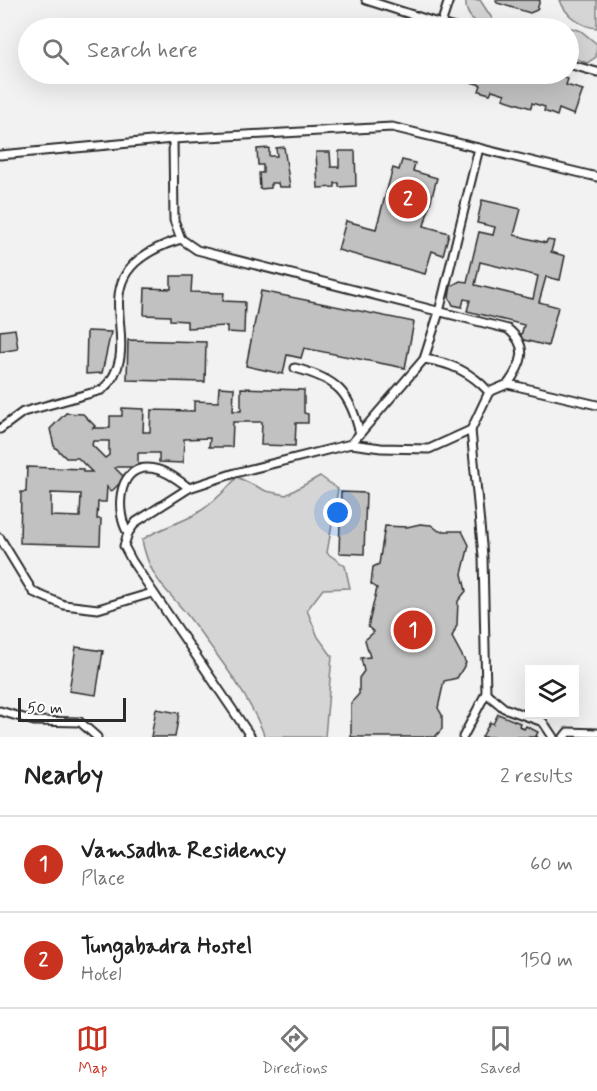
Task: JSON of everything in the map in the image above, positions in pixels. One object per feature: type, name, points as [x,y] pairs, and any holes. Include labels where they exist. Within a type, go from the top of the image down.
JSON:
[{"type":"lane","points":[[366,0],[422,18]]},
{"type":"lane","points":[[443,18],[449,0]]},
{"type":"lane","points":[[579,67],[597,72]]},
{"type":"lane","points":[[0,154],[173,139],[392,127],[597,177]]},
{"type":"lane","points":[[173,139],[174,220],[181,239],[197,250],[508,329],[516,336],[523,352],[522,360],[508,384]]},
{"type":"lane","points":[[351,444],[424,359],[439,312],[479,148]]},
{"type":"lane","points":[[0,429],[23,412],[102,390],[112,380],[119,356],[119,283],[125,272],[164,244],[181,239]]},
{"type":"lane","points":[[424,359],[444,362],[459,369],[476,378],[489,392]]},
{"type":"lane","points":[[295,368],[321,375],[348,396],[360,434]]},
{"type":"lane","points":[[463,737],[486,693],[483,556],[471,430],[489,392],[508,384],[597,405]]},
{"type":"lane","points":[[251,737],[152,593],[124,546],[128,533],[147,513],[189,488],[235,473],[351,444],[381,448],[429,449],[471,430]]},
{"type":"lane","points":[[128,533],[123,525],[120,497],[126,481],[133,474],[147,468],[157,470],[189,488]]},
{"type":"lane","points":[[0,538],[33,592],[64,605],[98,609],[152,593]]},
{"type":"lane","points":[[486,693],[504,708],[543,722],[553,737]]},
{"type":"lane","points":[[0,711],[34,721],[80,722],[97,737]]},
{"type":"lane","points":[[564,737],[568,732],[597,733]]},
{"type":"shaded area","points":[[466,0],[480,0],[492,18],[472,18],[466,8]]},
{"type":"shaded area","points":[[560,0],[597,0],[597,28],[579,22],[579,18],[573,18]]},
{"type":"shaded area","points":[[579,30],[597,44],[596,57],[587,63],[579,60]]},
{"type":"shaded area","points":[[320,476],[338,489],[327,553],[345,566],[350,588],[323,589],[307,610],[318,637],[332,656],[325,737],[265,737],[232,676],[155,575],[145,554],[142,540],[200,511],[217,498],[237,477],[266,491],[286,495]]},
{"type":"building","points":[[496,0],[540,0],[537,10],[530,13],[497,3]]},
{"type":"building","points":[[478,84],[566,84],[583,90],[574,115],[559,109],[557,116],[544,111],[545,107],[532,103],[531,108],[503,99],[505,94],[492,90],[490,94],[479,91],[481,85]]},
{"type":"building","points":[[284,147],[290,187],[279,187],[278,183],[271,183],[271,188],[260,189],[259,173],[263,173],[263,165],[258,165],[257,149],[269,148],[269,156],[277,156],[276,148]]},
{"type":"building","points":[[339,151],[355,151],[356,186],[339,187],[339,183],[335,183],[335,187],[318,188],[316,152],[330,152],[331,167],[339,167]]},
{"type":"building","points":[[402,160],[415,163],[413,171],[437,178],[424,226],[449,233],[443,255],[432,251],[425,274],[338,250],[346,221],[376,229],[393,168],[399,170]]},
{"type":"building","points":[[482,200],[521,209],[514,235],[546,243],[547,240],[554,241],[551,252],[565,256],[560,280],[546,277],[539,302],[558,307],[548,346],[520,339],[524,325],[467,311],[470,300],[464,299],[462,307],[453,305],[449,297],[451,286],[460,281],[467,282],[479,232],[493,235],[495,227],[477,223]],"holes":[[[480,262],[538,276],[533,299],[475,285]]]},
{"type":"building","points":[[171,276],[192,276],[191,292],[224,293],[223,301],[245,302],[244,333],[227,332],[227,326],[187,328],[187,321],[170,320],[170,316],[144,315],[145,288],[171,289]]},
{"type":"building","points":[[261,291],[414,322],[405,368],[304,348],[301,358],[287,355],[283,374],[246,366]]},
{"type":"building","points":[[15,329],[18,349],[0,352],[0,331]]},
{"type":"building","points":[[87,331],[111,332],[102,373],[86,374]]},
{"type":"building","points":[[128,340],[206,342],[205,382],[127,380]]},
{"type":"building","points":[[219,387],[234,388],[233,411],[241,411],[241,388],[304,390],[304,413],[308,414],[308,423],[296,423],[295,446],[261,445],[262,422],[233,422],[232,447],[209,447],[210,438],[184,439],[183,463],[159,462],[159,453],[138,453],[138,467],[115,468],[125,478],[111,492],[107,487],[106,502],[98,502],[97,519],[101,519],[100,545],[20,543],[21,492],[26,492],[27,467],[83,469],[83,472],[92,472],[78,458],[66,458],[54,446],[50,429],[66,413],[83,414],[95,426],[93,428],[110,428],[110,416],[122,416],[122,408],[144,409],[143,432],[150,432],[151,410],[194,411],[194,401],[218,402]],"holes":[[[93,441],[109,441],[109,455],[105,458],[92,445]],[[51,493],[81,494],[80,517],[51,516]]]},
{"type":"building","points":[[341,492],[366,493],[364,554],[339,553]]},
{"type":"building","points":[[420,524],[431,525],[439,531],[462,531],[469,545],[462,574],[466,591],[458,601],[457,625],[452,637],[466,663],[457,678],[444,681],[438,708],[442,715],[442,729],[435,737],[351,737],[351,703],[359,694],[359,678],[364,671],[361,658],[370,657],[365,640],[374,632],[368,627],[377,588],[371,584],[373,567],[379,564],[385,526],[407,527]]},
{"type":"building","points":[[76,647],[103,651],[96,695],[69,691]]},
{"type":"building","points":[[156,709],[179,713],[175,737],[151,737]]},
{"type":"building","points":[[498,714],[520,723],[519,726],[524,729],[526,726],[538,732],[536,736],[538,737],[482,737],[490,722],[493,724]]},
{"type":"place","name":"Tungabadra Hostel","points":[[408,199]]},
{"type":"place","name":"Vamsadha Residency","points":[[413,630]]}]
